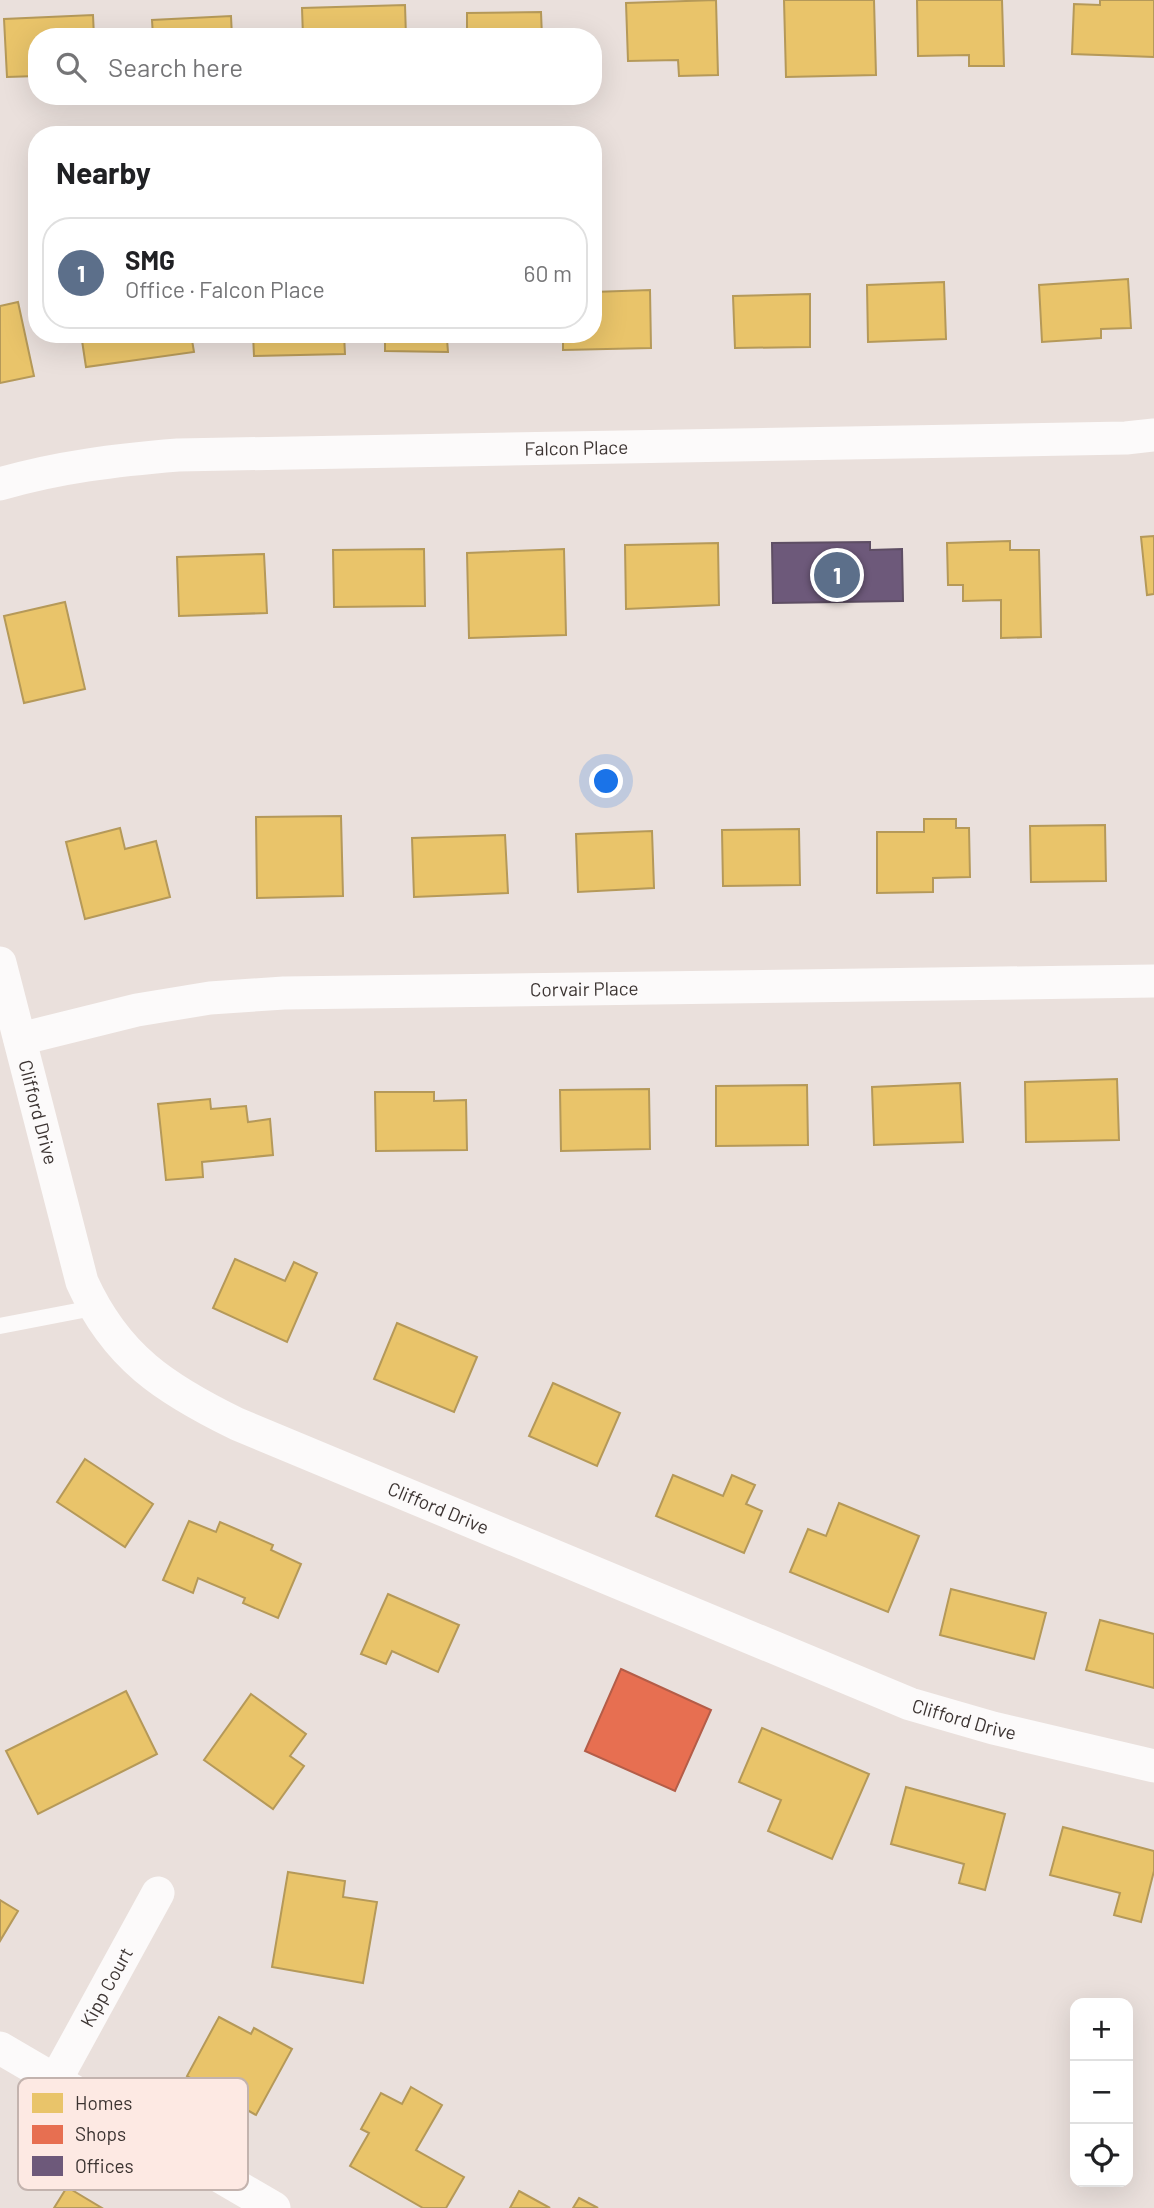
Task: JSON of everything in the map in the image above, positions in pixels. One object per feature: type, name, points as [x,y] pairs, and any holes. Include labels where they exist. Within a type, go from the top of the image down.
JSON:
[{"type":"street","name":"Falcon Place","points":[[0,484],[27,476],[102,462],[178,455],[1126,438],[1154,435]]},
{"type":"street","name":"Clifford Drive","points":[[0,963],[82,1282],[93,1308],[119,1343],[152,1375],[191,1402],[237,1424],[910,1704],[993,1728],[1154,1766]]},
{"type":"street","name":"Corvair Place","points":[[20,1039],[137,1010],[210,998],[284,993],[1154,981]]},
{"type":"street","name":"Kipp Court","points":[[57,2078],[158,1893]]},
{"type":"street","points":[[0,2048],[50,2078]]},
{"type":"street","points":[[243,2190],[274,2208]]},
{"type":"lane","points":[[0,1326],[93,1308]]},
{"type":"building: Homes","points":[[716,0],[718,75],[679,76],[678,60],[628,61],[626,3]]},
{"type":"building: Homes","points":[[784,0],[874,0],[876,75],[786,77]]},
{"type":"building: Homes","points":[[917,0],[1002,0],[1004,66],[969,66],[969,55],[918,56]]},
{"type":"building: Homes","points":[[1100,0],[1154,0],[1154,57],[1072,54],[1074,4],[1100,5]]},
{"type":"building: Homes","points":[[405,5],[406,28],[303,28],[302,8]]},
{"type":"building: Homes","points":[[541,12],[542,28],[467,28],[467,13]]},
{"type":"building: Homes","points":[[93,15],[94,28],[28,28],[28,76],[7,77],[4,19]]},
{"type":"building: Homes","points":[[231,16],[232,28],[152,28],[152,20]]},
{"type":"building: Homes","points":[[1128,279],[1131,328],[1101,329],[1101,338],[1042,342],[1039,285]]},
{"type":"building: Homes","points":[[944,282],[946,339],[868,342],[867,285]]},
{"type":"building: Homes","points":[[650,290],[651,348],[563,350],[563,343],[602,343],[602,292]]},
{"type":"building: Homes","points":[[810,294],[810,347],[735,348],[733,296]]},
{"type":"building: Homes","points":[[18,302],[34,376],[0,383],[0,306]]},
{"type":"building: Homes","points":[[82,343],[192,343],[194,352],[86,367]]},
{"type":"building: Homes","points":[[253,343],[344,343],[345,354],[254,356]]},
{"type":"building: Homes","points":[[385,343],[447,343],[448,352],[385,351]]},
{"type":"building: Homes","points":[[1154,536],[1154,594],[1147,595],[1141,537]]},
{"type":"building: Homes","points":[[1010,541],[1010,550],[1039,550],[1041,637],[1001,638],[1001,600],[963,601],[963,585],[948,585],[947,543]]},
{"type":"building: Homes","points":[[718,543],[719,605],[626,609],[625,545]]},
{"type":"building: Homes","points":[[424,549],[425,606],[334,607],[333,550]]},
{"type":"building: Homes","points":[[564,549],[566,635],[469,638],[467,553]]},
{"type":"building: Homes","points":[[264,554],[267,613],[179,616],[177,557]]},
{"type":"building: Homes","points":[[65,602],[85,689],[24,703],[4,616]]},
{"type":"building: Homes","points":[[341,816],[343,896],[257,898],[256,817]]},
{"type":"building: Homes","points":[[924,819],[956,819],[956,828],[969,828],[970,877],[933,878],[933,892],[877,893],[877,832],[924,832]]},
{"type":"building: Homes","points":[[1105,825],[1106,881],[1031,882],[1030,826]]},
{"type":"building: Homes","points":[[120,828],[125,849],[156,841],[170,897],[85,919],[66,842]]},
{"type":"building: Homes","points":[[799,829],[800,885],[723,886],[722,830]]},
{"type":"building: Homes","points":[[652,831],[654,888],[578,892],[576,834]]},
{"type":"building: Homes","points":[[505,835],[508,893],[414,897],[412,838]]},
{"type":"building: Homes","points":[[1117,1079],[1119,1140],[1026,1142],[1025,1082]]},
{"type":"building: Homes","points":[[960,1083],[963,1142],[874,1145],[872,1087]]},
{"type":"building: Homes","points":[[807,1085],[808,1145],[716,1146],[716,1086]]},
{"type":"building: Homes","points":[[649,1089],[650,1149],[561,1151],[560,1090]]},
{"type":"building: Homes","points":[[375,1092],[434,1092],[434,1101],[466,1100],[467,1150],[376,1151]]},
{"type":"building: Homes","points":[[210,1099],[211,1109],[246,1106],[248,1122],[270,1119],[273,1155],[202,1162],[203,1177],[166,1180],[158,1104]]},
{"type":"building: Homes","points":[[235,1259],[285,1281],[294,1262],[317,1273],[287,1342],[213,1308]]},
{"type":"building: Homes","points":[[397,1323],[477,1357],[454,1412],[374,1379]]},
{"type":"building: Homes","points":[[553,1383],[620,1413],[597,1466],[529,1436]]},
{"type":"building: Homes","points":[[85,1459],[153,1504],[125,1547],[57,1502]]},
{"type":"building: Homes","points":[[673,1475],[723,1496],[732,1475],[755,1485],[746,1504],[762,1511],[744,1553],[656,1516]]},
{"type":"building: Homes","points":[[839,1503],[919,1536],[888,1612],[790,1572],[808,1529],[826,1536]]},
{"type":"building: Homes","points":[[189,1521],[216,1532],[220,1522],[273,1545],[271,1550],[301,1564],[278,1618],[243,1603],[245,1598],[198,1578],[193,1593],[163,1580]]},
{"type":"building: Homes","points":[[951,1589],[1046,1613],[1034,1659],[940,1635]]},
{"type":"building: Homes","points":[[388,1594],[459,1625],[438,1672],[392,1651],[386,1664],[361,1654]]},
{"type":"building: Homes","points":[[1100,1620],[1154,1634],[1154,1688],[1086,1670]]},
{"type":"building: Homes","points":[[126,1691],[157,1754],[38,1814],[6,1751]]},
{"type":"building: Homes","points":[[251,1694],[306,1734],[290,1756],[304,1766],[273,1809],[204,1760]]},
{"type":"building: Homes","points":[[762,1728],[869,1774],[832,1859],[768,1831],[781,1800],[739,1782]]},
{"type":"building: Homes","points":[[906,1787],[1005,1814],[985,1890],[959,1883],[964,1864],[891,1844]]},
{"type":"building: Homes","points":[[1063,1827],[1154,1851],[1154,1871],[1141,1922],[1114,1915],[1120,1893],[1050,1875]]},
{"type":"building: Homes","points":[[288,1872],[345,1881],[343,1897],[377,1902],[363,1983],[272,1967]]},
{"type":"building: Homes","points":[[0,1900],[18,1911],[0,1941]]},
{"type":"building: Homes","points":[[219,2017],[251,2034],[254,2028],[292,2049],[256,2115],[248,2110],[248,2078],[187,2076]]},
{"type":"building: Homes","points":[[411,2087],[442,2105],[416,2150],[464,2177],[446,2208],[423,2208],[350,2166],[369,2133],[361,2129],[381,2093],[402,2104]]},
{"type":"building: Homes","points":[[65,2190],[72,2190],[102,2208],[54,2208]]},
{"type":"building: Homes","points":[[519,2191],[550,2208],[510,2208]]},
{"type":"building: Homes","points":[[579,2198],[598,2208],[573,2208]]},
{"type":"building: Shops","points":[[621,1669],[711,1710],[675,1791],[585,1751]]},
{"type":"building: Offices","points":[[870,542],[870,550],[902,549],[903,601],[773,603],[772,543]]},
{"type":"place","name":"SMG","points":[[837,575]]}]
